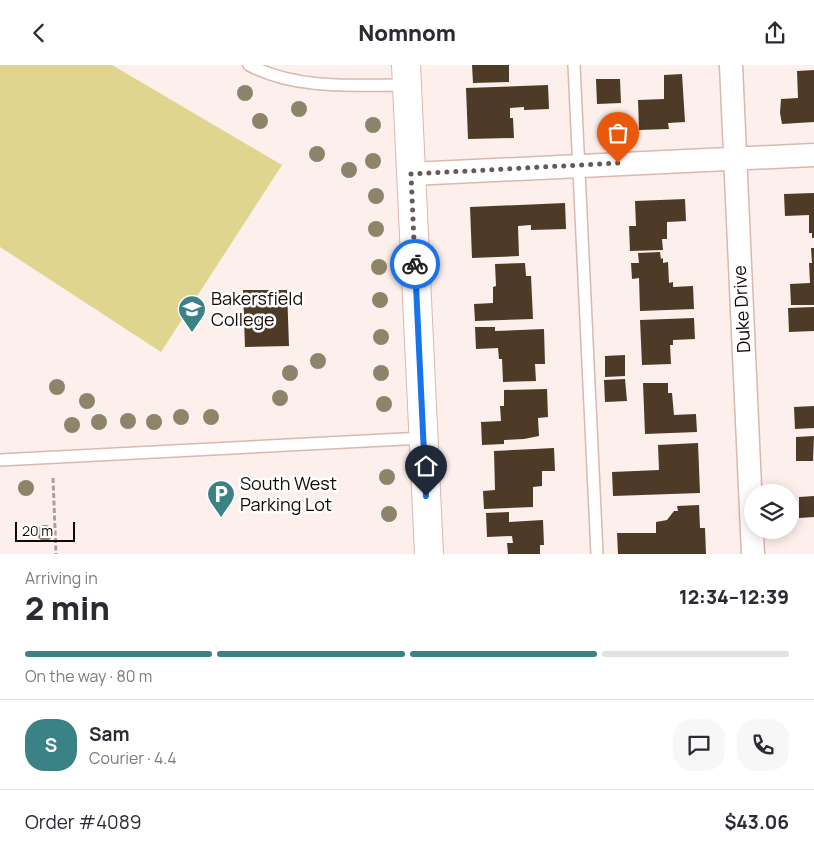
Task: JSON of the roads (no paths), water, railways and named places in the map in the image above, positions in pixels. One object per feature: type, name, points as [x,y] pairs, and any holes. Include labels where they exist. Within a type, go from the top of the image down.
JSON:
[{"type":"street","name":"Duke Drive","points":[[731,65],[754,554]]},
{"type":"street","points":[[407,75],[429,554]]},
{"type":"street","points":[[411,174],[814,155]]},
{"type":"lane","points":[[249,65],[289,79],[322,84],[407,75]]},
{"type":"lane","points":[[574,65],[597,554]]},
{"type":"lane","points":[[0,460],[423,438]]},
{"type":"place","name":"Bakersfield College","points":[[192,333]]},
{"type":"place","name":"South West Parking Lot","points":[[221,518]]}]
